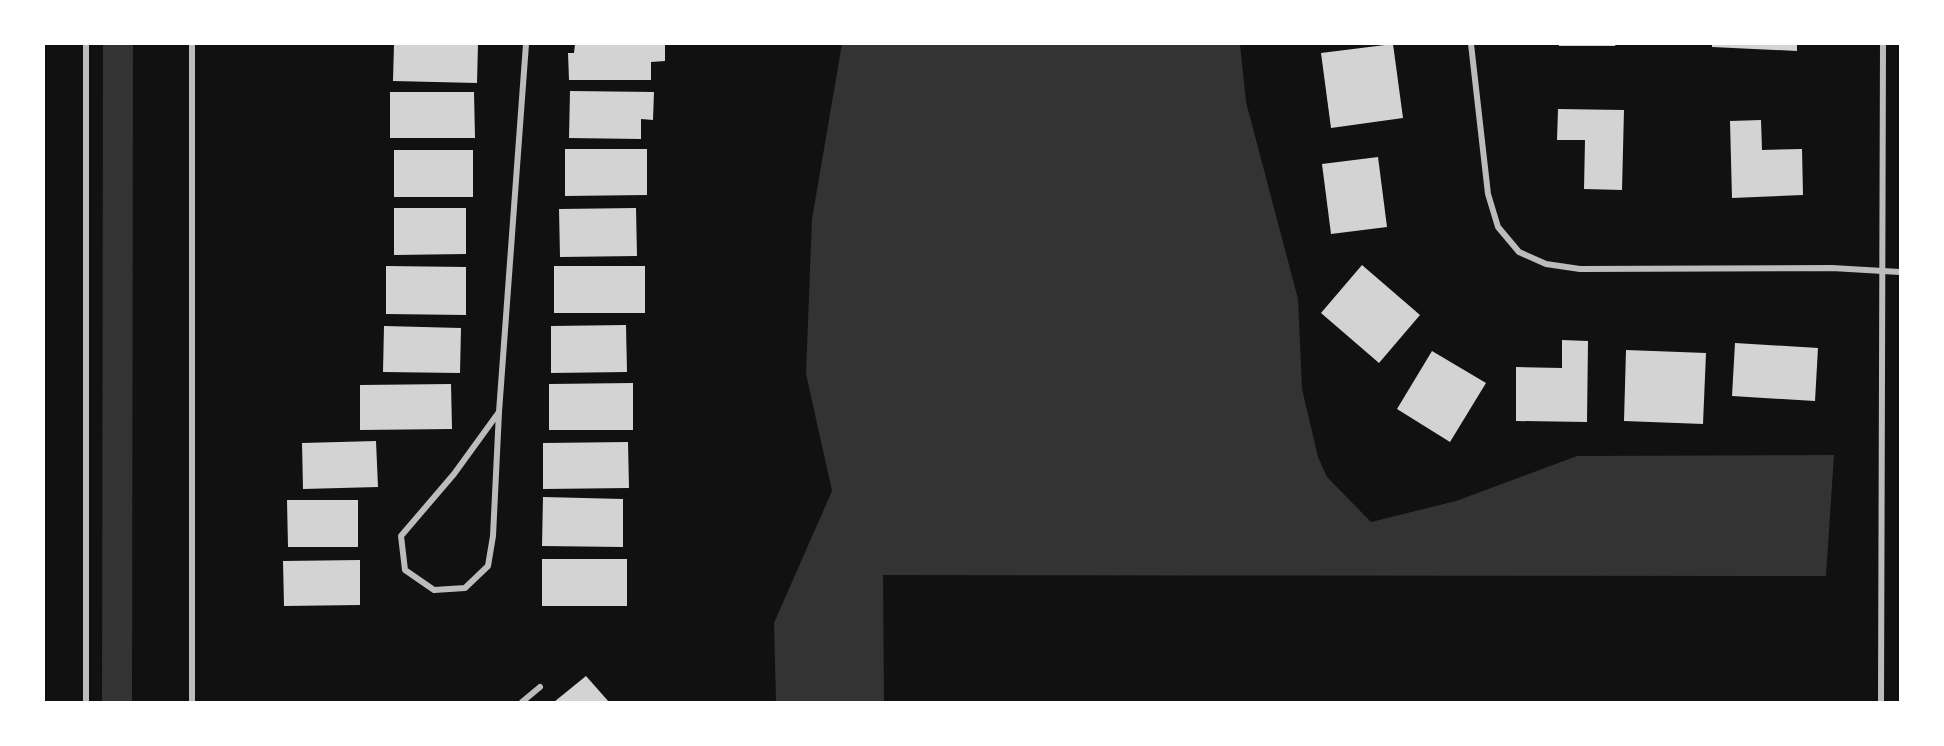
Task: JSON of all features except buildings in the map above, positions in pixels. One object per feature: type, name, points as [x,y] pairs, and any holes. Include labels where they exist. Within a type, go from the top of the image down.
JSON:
[{"type":"street","points":[[86,44],[86,702]]},
{"type":"street","points":[[192,44],[192,702]]},
{"type":"street","points":[[499,412],[454,474],[401,536],[405,570],[434,590],[465,588],[488,566],[493,536],[499,412],[526,44]]},
{"type":"street","points":[[1471,44],[1488,194],[1498,227],[1519,252],[1546,264],[1580,269],[1832,268],[1900,272]]},
{"type":"street","points":[[1881,702],[1883,44]]},
{"type":"street","points":[[522,702],[540,687]]},
{"type":"shaded area","points":[[842,44],[1240,44],[1246,102],[1298,299],[1302,389],[1318,457],[1327,477],[1371,522],[1456,501],[1577,456],[1834,455],[1826,576],[883,575],[884,702],[776,702],[774,623],[832,491],[806,374],[812,219]]},
{"type":"waterway","points":[[117,702],[118,44]]}]
